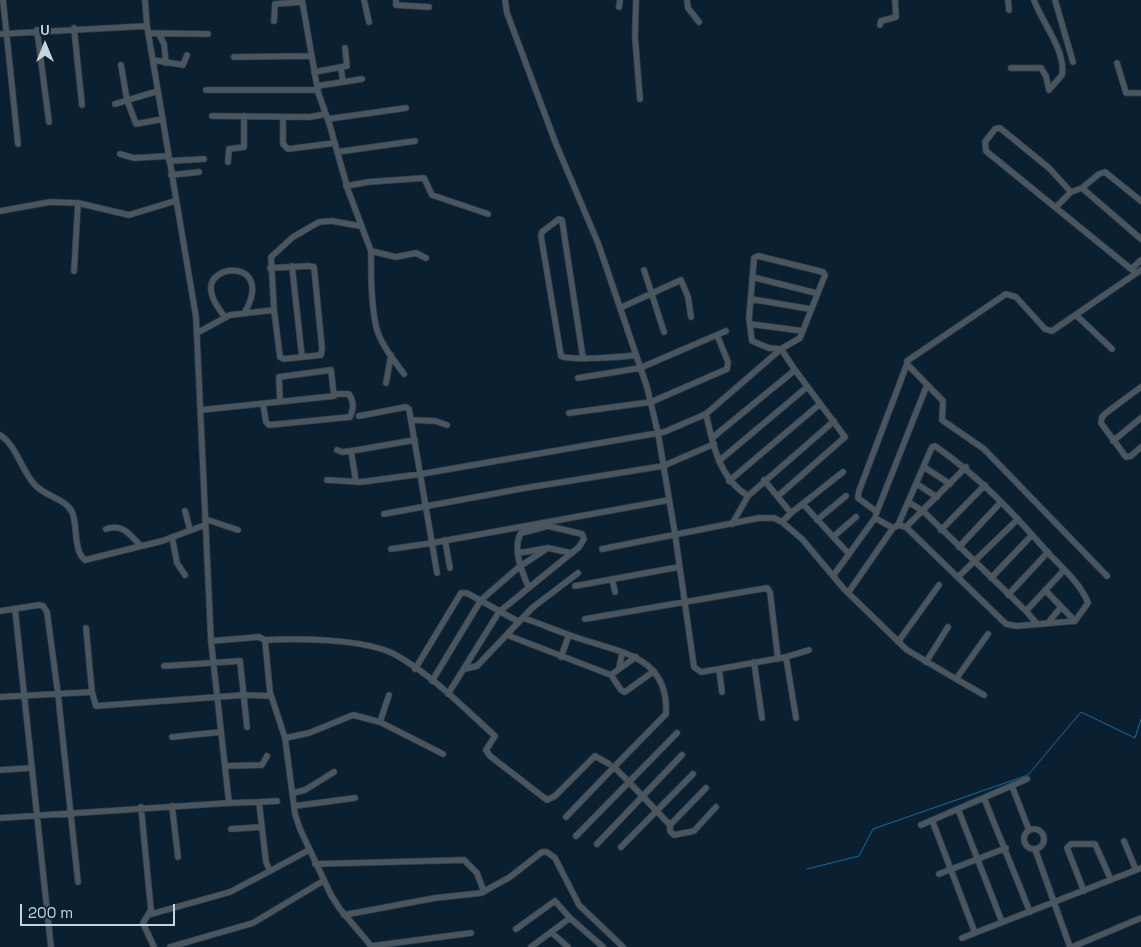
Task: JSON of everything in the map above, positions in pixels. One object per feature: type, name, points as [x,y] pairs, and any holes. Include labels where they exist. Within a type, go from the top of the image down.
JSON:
[{"type":"street","points":[[3,0],[3,33],[18,144]]},
{"type":"street","points":[[145,0],[148,33],[197,333],[212,662],[229,803]]},
{"type":"street","points":[[364,0],[369,22]]},
{"type":"street","points":[[396,0],[396,5],[429,7]]},
{"type":"street","points":[[505,0],[507,13],[542,109],[598,243],[651,402],[675,534],[694,668],[701,672],[786,658],[809,650]]},
{"type":"street","points":[[619,7],[620,0]]},
{"type":"street","points":[[636,0],[635,37],[640,99]]},
{"type":"street","points":[[687,0],[688,8],[699,22]]},
{"type":"street","points":[[880,24],[881,21],[896,17],[895,0]]},
{"type":"street","points":[[1008,0],[1009,10]]},
{"type":"street","points":[[1011,68],[1041,68],[1046,76],[1050,90],[1062,75],[1061,62],[1054,42],[1034,0]]},
{"type":"street","points":[[1055,0],[1074,62]]},
{"type":"street","points":[[274,21],[275,4],[302,1],[317,88],[327,116],[348,191],[371,251],[376,328],[404,374]]},
{"type":"street","points":[[3,33],[74,28],[147,26]]},
{"type":"street","points":[[74,28],[82,105]]},
{"type":"street","points":[[37,30],[49,122]]},
{"type":"street","points":[[148,33],[208,34]]},
{"type":"street","points":[[159,34],[164,44],[166,62]]},
{"type":"street","points":[[314,72],[341,68],[348,64],[345,48]]},
{"type":"street","points":[[153,60],[184,65],[187,55]]},
{"type":"street","points":[[234,57],[311,56]]},
{"type":"street","points":[[1117,63],[1126,93],[1141,93]]},
{"type":"street","points":[[121,65],[128,100],[137,125],[163,119]]},
{"type":"street","points":[[341,68],[343,82]]},
{"type":"street","points":[[206,90],[317,88],[362,79]]},
{"type":"street","points":[[115,104],[158,91]]},
{"type":"street","points":[[212,116],[310,117],[406,108]]},
{"type":"street","points":[[228,162],[229,149],[244,147],[244,116]]},
{"type":"street","points":[[283,117],[283,144],[288,149],[335,143]]},
{"type":"street","points":[[1071,192],[1049,168],[1000,128],[995,129],[985,142],[986,151],[1136,270]]},
{"type":"street","points":[[337,152],[415,141]]},
{"type":"street","points":[[120,154],[134,158],[204,159]]},
{"type":"street","points":[[171,175],[199,172]]},
{"type":"street","points":[[1057,206],[1071,192],[1082,188],[1099,174],[1105,172],[1141,201]]},
{"type":"street","points":[[348,191],[368,182],[424,178],[427,180],[429,192],[432,195],[488,214]]},
{"type":"street","points":[[1082,188],[1141,240]]},
{"type":"street","points":[[0,211],[50,202],[78,203],[124,215],[136,214],[175,202]]},
{"type":"street","points":[[74,271],[78,203]]},
{"type":"street","points":[[583,358],[562,220],[558,219],[542,232],[541,236],[560,355],[565,358],[583,358],[636,355]]},
{"type":"street","points":[[270,268],[312,266],[315,270],[322,350],[318,356],[284,359],[280,357],[270,268],[273,254],[311,226],[325,221],[360,226]]},
{"type":"street","points":[[371,251],[396,257],[416,253],[426,258]]},
{"type":"street","points":[[327,480],[356,482],[421,474],[658,433],[706,414],[782,349],[797,341],[803,331],[816,293],[825,275],[823,272],[758,256],[754,258],[750,299],[750,324],[753,342],[769,348],[782,349]]},
{"type":"street","points":[[1075,621],[1017,626],[1006,624],[906,528],[895,527],[876,515],[860,501],[858,498],[859,491],[907,364],[912,356],[1006,294],[1016,297],[1045,329],[1056,330],[1136,270],[1141,260]]},
{"type":"street","points":[[292,266],[302,357]]},
{"type":"street","points":[[225,317],[212,297],[211,283],[215,277],[231,270],[248,275],[252,282],[252,300],[245,312]]},
{"type":"street","points":[[644,270],[664,332]]},
{"type":"street","points":[[752,277],[816,293]]},
{"type":"street","points":[[620,308],[677,281],[683,281],[691,318]]},
{"type":"street","points":[[750,299],[810,309]]},
{"type":"street","points":[[197,333],[225,317],[245,312],[274,310]]},
{"type":"street","points":[[1076,315],[1112,349]]},
{"type":"street","points":[[750,324],[803,331]]},
{"type":"street","points":[[578,378],[640,368],[726,331]]},
{"type":"street","points":[[569,413],[651,402],[727,370],[728,362],[717,335]]},
{"type":"street","points":[[778,496],[844,439],[845,436],[806,387],[782,349]]},
{"type":"street","points":[[386,382],[391,355]]},
{"type":"street","points":[[907,364],[943,401],[942,420],[984,449],[1107,576]]},
{"type":"street","points":[[280,402],[278,380],[281,376],[331,370],[336,394]]},
{"type":"street","points":[[712,438],[795,370]]},
{"type":"street","points":[[833,576],[876,515],[927,385]]},
{"type":"street","points":[[719,462],[806,387]]},
{"type":"street","points":[[1141,387],[1102,417],[1101,423],[1126,457],[1131,456],[1141,447]]},
{"type":"street","points":[[201,410],[332,396],[336,394],[349,394],[353,405],[350,417],[269,425],[266,422],[263,404]]},
{"type":"street","points":[[729,481],[820,404]]},
{"type":"street","points":[[359,416],[409,408],[437,573]]},
{"type":"street","points":[[706,414],[719,462],[729,481],[748,496]]},
{"type":"street","points":[[1113,441],[1141,418]]},
{"type":"street","points":[[412,420],[434,421],[447,425]]},
{"type":"street","points":[[732,524],[748,496],[764,480],[834,421]]},
{"type":"street","points":[[0,435],[9,443],[34,484],[43,492],[68,506],[72,512],[81,554],[84,559],[88,560],[172,537],[205,522],[238,530]]},
{"type":"street","points":[[338,450],[351,451],[415,440]]},
{"type":"street","points":[[384,514],[663,466],[714,444]]},
{"type":"street","points":[[848,593],[895,527],[917,484],[932,447],[935,446],[966,467],[985,484],[1064,570],[1088,602],[1075,621]]},
{"type":"street","points":[[351,451],[356,482]]},
{"type":"street","points":[[924,467],[950,484]]},
{"type":"street","points":[[906,528],[966,467]]},
{"type":"street","points":[[782,522],[843,472]]},
{"type":"street","points":[[764,480],[791,513]]},
{"type":"street","points":[[917,484],[937,497]]},
{"type":"street","points":[[941,530],[985,484]]},
{"type":"street","points":[[817,520],[846,496]]},
{"type":"street","points":[[391,549],[669,500]]},
{"type":"street","points":[[908,502],[923,511],[1037,624]]},
{"type":"street","points":[[959,547],[1001,502]]},
{"type":"street","points":[[802,504],[848,554]]},
{"type":"street","points":[[186,511],[190,530]]},
{"type":"street","points":[[833,537],[856,517]]},
{"type":"street","points":[[602,548],[763,518],[782,522],[802,539],[848,593],[898,642],[926,662],[984,695]]},
{"type":"street","points":[[958,577],[1018,520]]},
{"type":"street","points":[[106,529],[115,526],[120,527],[140,546]]},
{"type":"street","points":[[448,694],[499,612],[583,542],[582,534],[548,526],[520,533],[518,539],[519,568],[528,586]]},
{"type":"street","points":[[991,578],[1032,535]]},
{"type":"street","points":[[172,537],[177,563],[185,575]]},
{"type":"street","points":[[446,540],[450,568]]},
{"type":"street","points":[[519,553],[548,548],[571,553]]},
{"type":"street","points":[[432,681],[481,600],[519,568],[548,548]]},
{"type":"street","points":[[1008,594],[1048,552]]},
{"type":"street","points":[[575,586],[679,567]]},
{"type":"street","points":[[1026,611],[1064,570]]},
{"type":"street","points":[[464,669],[477,666],[532,608],[578,572]]},
{"type":"street","points":[[612,579],[616,592]]},
{"type":"street","points":[[898,642],[939,585]]},
{"type":"street","points":[[585,619],[768,588],[778,659]]},
{"type":"street","points":[[1045,590],[1075,621]]},
{"type":"street","points":[[415,669],[458,596],[467,593],[499,612],[521,620],[535,622],[636,657],[654,671],[664,690],[666,714],[611,766],[566,816]]},
{"type":"street","points":[[0,612],[40,605],[46,608],[58,694],[78,882]]},
{"type":"street","points":[[1048,623],[1061,607]]},
{"type":"street","points":[[532,608],[535,622]]},
{"type":"street","points":[[15,609],[22,695],[51,947]]},
{"type":"street","points":[[926,662],[948,627]]},
{"type":"street","points":[[86,628],[92,692],[95,704],[98,706],[244,695],[271,696]]},
{"type":"street","points":[[956,679],[988,634]]},
{"type":"street","points":[[507,635],[611,675],[621,690],[625,692],[654,671]]},
{"type":"street","points":[[561,656],[569,635]]},
{"type":"street","points":[[211,641],[259,637],[265,640],[307,638],[383,650],[394,654],[432,681],[495,736],[486,750],[494,761],[544,798],[553,798],[595,756],[611,766],[670,825]]},
{"type":"street","points":[[265,640],[271,696],[286,738],[294,806],[300,829],[323,881],[344,915],[372,947],[471,933]]},
{"type":"street","points":[[619,669],[622,652]]},
{"type":"street","points":[[611,675],[636,657]]},
{"type":"street","points":[[786,658],[796,718]]},
{"type":"street","points":[[164,666],[240,661],[247,727]]},
{"type":"street","points":[[754,662],[762,718]]},
{"type":"street","points":[[719,669],[722,692]]},
{"type":"street","points":[[0,697],[92,692]]},
{"type":"street","points":[[380,722],[389,695]]},
{"type":"street","points":[[286,738],[310,733],[351,716],[380,722],[443,754]]},
{"type":"street","points":[[172,737],[221,732]]},
{"type":"street","points":[[576,836],[678,733]]},
{"type":"street","points":[[597,844],[682,755]]},
{"type":"street","points":[[225,766],[262,765],[267,756]]},
{"type":"street","points":[[0,770],[31,768]]},
{"type":"street","points":[[293,793],[305,790],[334,772]]},
{"type":"street","points":[[620,847],[693,774]]},
{"type":"street","points":[[921,825],[1027,779]]},
{"type":"street","points":[[1012,786],[1029,830]]},
{"type":"street","points":[[706,788],[670,825],[670,831],[674,835],[691,833],[716,807]]},
{"type":"street","points":[[294,806],[355,798]]},
{"type":"street","points":[[984,798],[1006,848],[1030,912]]},
{"type":"street","points":[[0,818],[140,807],[277,801]]},
{"type":"street","points":[[259,802],[266,865],[270,871]]},
{"type":"street","points":[[172,806],[178,857]]},
{"type":"street","points":[[140,807],[151,910],[144,924],[154,947]]},
{"type":"street","points":[[958,809],[1002,922]]},
{"type":"street","points":[[932,820],[975,933]]},
{"type":"street","points":[[231,829],[262,826]]},
{"type":"street","points":[[1036,829],[1044,835],[1042,845],[1035,849],[1029,847],[1024,842],[1024,835],[1029,830],[1036,829]]},
{"type":"street","points":[[962,938],[1139,869],[1124,841]]},
{"type":"street","points":[[1084,891],[1067,848],[1071,844],[1095,844],[1111,880]]},
{"type":"street","points":[[938,874],[1006,848]]},
{"type":"street","points":[[1035,849],[1071,947],[1141,918]]},
{"type":"street","points":[[148,915],[230,892],[309,850]]},
{"type":"street","points":[[344,915],[484,892],[542,852],[550,853],[584,911],[622,947]]},
{"type":"street","points":[[315,864],[464,860],[477,873],[484,892]]},
{"type":"street","points":[[170,947],[253,924],[323,881]]},
{"type":"street","points":[[516,929],[555,901],[570,918],[602,947]]},
{"type":"street","points":[[532,947],[570,918]]},
{"type":"street","points":[[551,932],[568,947]]},
{"type":"waterway","points":[[807,869],[859,856],[873,829],[1028,775],[1081,712],[1135,738],[1141,719]]}]
